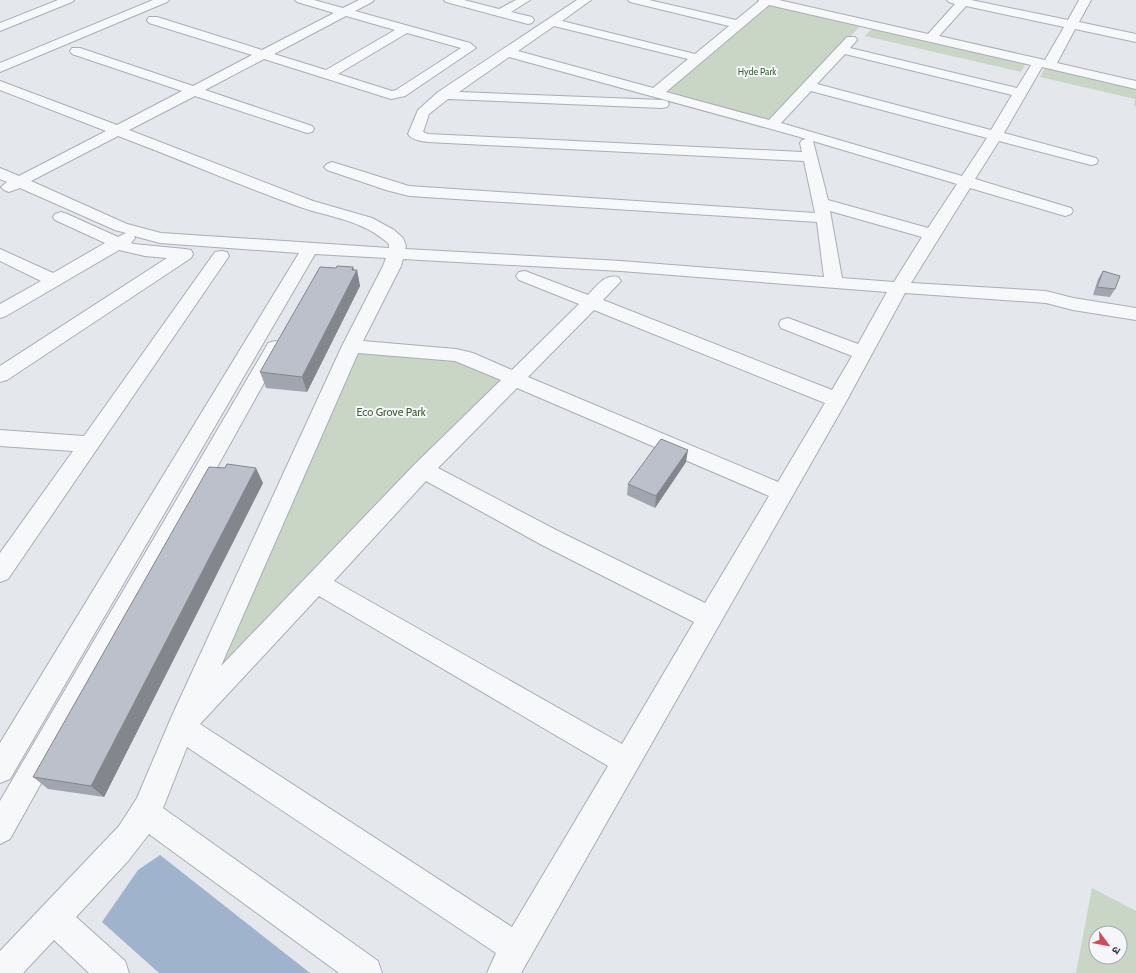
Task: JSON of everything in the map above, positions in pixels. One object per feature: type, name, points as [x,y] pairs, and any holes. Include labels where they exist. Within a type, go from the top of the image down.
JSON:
[{"type":"street","points":[[0,27],[68,0]]},
{"type":"street","points":[[0,68],[163,0]]},
{"type":"street","points":[[153,20],[394,95],[400,93],[470,48],[301,0]]},
{"type":"street","points":[[1,189],[18,182],[368,0]]},
{"type":"street","points":[[450,0],[528,20]]},
{"type":"street","points":[[501,13],[524,0]]},
{"type":"street","points":[[585,0],[443,95],[423,113],[415,134],[417,136],[428,138],[810,157]]},
{"type":"street","points":[[634,0],[738,24]]},
{"type":"street","points":[[656,93],[765,0],[1136,85]]},
{"type":"street","points":[[181,727],[511,961],[837,400],[896,294],[995,136],[1020,93],[1044,64],[1072,25],[1085,0]]},
{"type":"street","points":[[931,38],[960,1],[1136,38]]},
{"type":"street","points":[[32,2],[49,8]]},
{"type":"street","points":[[552,22],[698,58]]},
{"type":"street","points":[[772,125],[866,23]]},
{"type":"street","points":[[327,75],[406,30]]},
{"type":"street","points":[[842,50],[1020,93]]},
{"type":"street","points":[[76,51],[307,129]]},
{"type":"street","points":[[506,52],[805,134],[1065,210]]},
{"type":"street","points":[[0,85],[307,204],[366,221],[388,234],[397,242],[394,260],[351,346],[181,727],[162,775],[134,831],[0,973]]},
{"type":"street","points":[[808,86],[1091,161]]},
{"type":"street","points":[[443,95],[699,105]]},
{"type":"street","points":[[805,134],[822,211],[834,284]]},
{"type":"street","points":[[332,167],[398,190],[822,211],[933,235]]},
{"type":"street","points":[[0,173],[121,227],[137,232],[160,238],[316,256]]},
{"type":"street","points":[[1,189],[117,243],[129,248],[145,251],[221,256],[316,256],[394,260],[529,262],[621,266],[834,284],[896,294],[1049,310],[1060,309],[1073,304],[1136,314]]},
{"type":"street","points":[[0,312],[137,232]]},
{"type":"street","points":[[0,254],[53,280]]},
{"type":"street","points":[[0,375],[185,254]]},
{"type":"street","points":[[0,572],[221,256]]},
{"type":"street","points":[[0,769],[316,256]]},
{"type":"street","points":[[0,829],[316,256]]},
{"type":"street","points":[[394,260],[525,276],[896,294]]},
{"type":"street","points":[[525,276],[837,400]]},
{"type":"street","points":[[181,727],[423,470],[513,378],[612,281]]},
{"type":"street","points":[[788,324],[863,353]]},
{"type":"street","points":[[351,346],[456,355],[783,493]]},
{"type":"street","points":[[0,438],[89,444]]},
{"type":"street","points":[[423,470],[550,538],[711,618]]},
{"type":"street","points":[[317,582],[627,762]]},
{"type":"street","points":[[144,812],[366,973]]},
{"type":"street","points":[[53,917],[113,973]]},
{"type":"green space","name":"Hyde Park","points":[[769,3],[862,24],[770,121],[663,92]]},
{"type":"green space","points":[[873,27],[1026,63],[1021,72],[865,36]]},
{"type":"green space","points":[[1045,68],[1136,89],[1136,106],[1134,106],[1135,99],[1040,77]]},
{"type":"green space","name":"Eco Grove Park","points":[[355,348],[456,359],[504,379],[200,699]]},
{"type":"green space","points":[[1092,888],[1136,911],[1136,973],[1076,973]]},
{"type":"water","points":[[160,855],[310,973],[159,973],[102,922],[138,870]]},
{"type":"building","points":[[337,266],[353,267],[352,270],[357,270],[302,377],[260,372],[320,267],[336,268]]},
{"type":"building","points":[[1103,271],[1120,276],[1115,289],[1097,287]]},
{"type":"building","points":[[661,439],[688,450],[656,496],[628,484]]},
{"type":"building","points":[[227,464],[256,468],[91,786],[33,777],[209,467],[225,468]]}]
